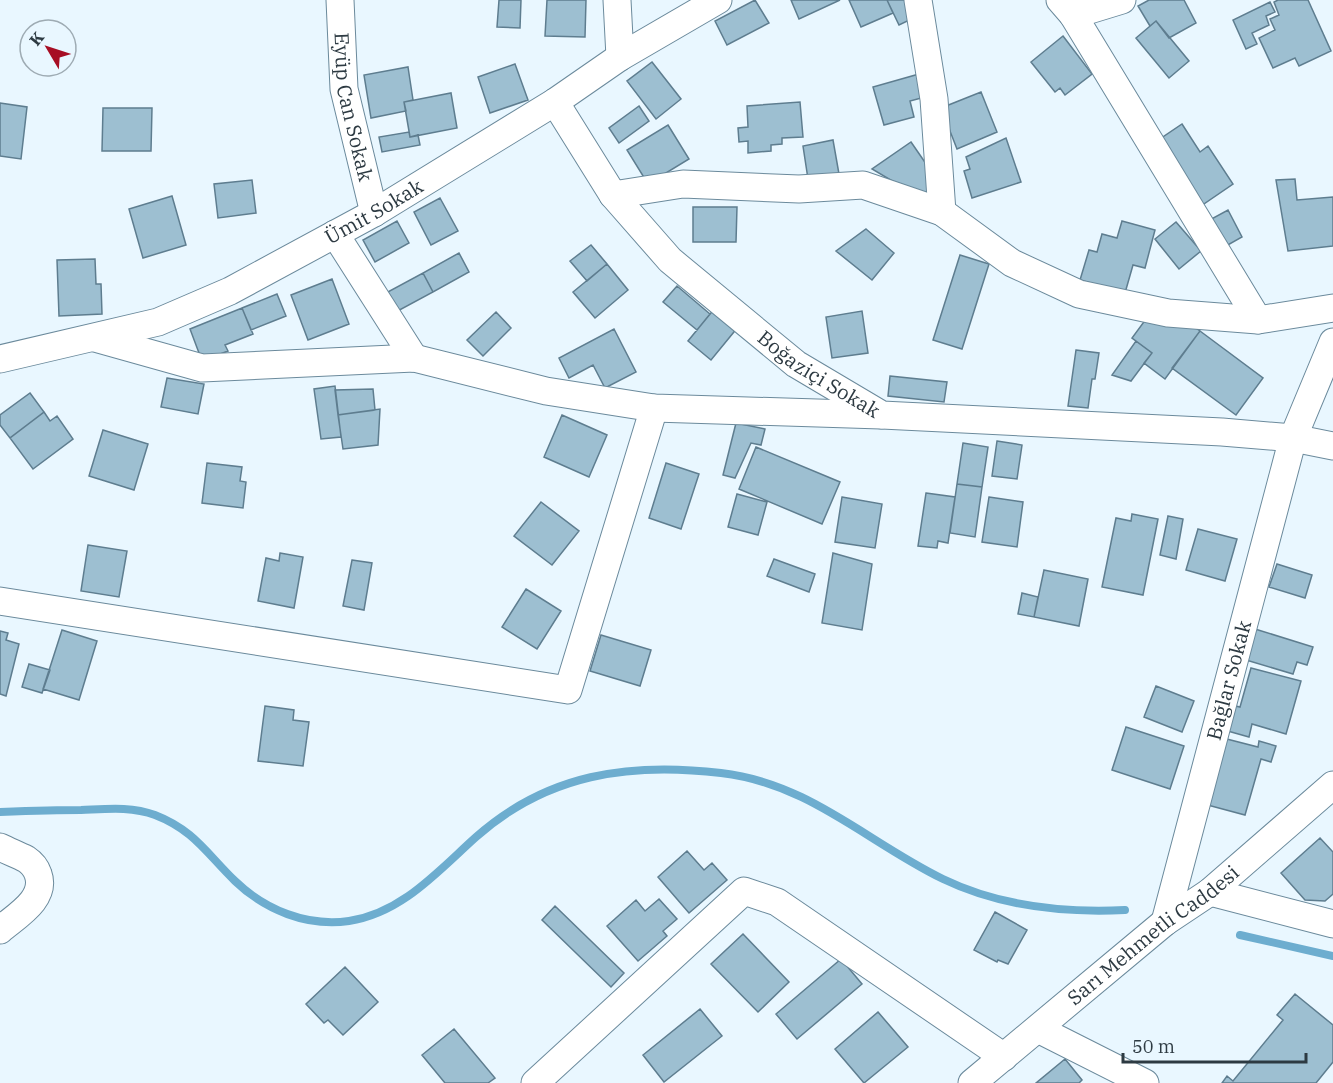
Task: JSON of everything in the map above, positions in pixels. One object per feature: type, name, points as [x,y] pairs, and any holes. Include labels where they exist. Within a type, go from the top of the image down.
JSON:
[{"type":"street","name":"Eyüp Can Sokak","points":[[340,0],[344,89],[374,213]]},
{"type":"street","points":[[617,0],[620,57]]},
{"type":"street","name":"Ümit Sokak","points":[[0,359],[158,322],[230,291],[374,213],[555,102],[620,57],[718,0]]},
{"type":"street","points":[[918,0],[934,99],[942,213]]},
{"type":"street","points":[[1122,0],[1067,8],[1258,320]]},
{"type":"street","name":"Boğaziçi Sokak","points":[[555,102],[613,195],[670,260],[796,364],[882,415],[1293,438],[1333,446]]},
{"type":"street","points":[[613,195],[683,184],[799,189],[863,185],[942,213],[1012,263],[1079,294],[1168,314],[1258,320],[1333,308]]},
{"type":"street","points":[[335,234],[414,358]]},
{"type":"street","points":[[91,337],[202,368],[414,358],[546,390],[654,408],[882,415]]},
{"type":"street","name":"Bağlar Sokak","points":[[1165,922],[1293,438],[1333,342]]},
{"type":"street","points":[[0,600],[568,690],[654,408]]},
{"type":"street","name":"Sarı Mehmetli Caddesi","points":[[972,1083],[1165,922],[1210,892],[1333,785]]},
{"type":"street","points":[[0,847],[33,865],[40,881],[36,896],[31,903],[0,930]]},
{"type":"street","points":[[535,1083],[744,891],[777,902],[1004,1057]]},
{"type":"street","points":[[1210,892],[1333,924]]},
{"type":"street","points":[[1038,1029],[1145,1083]]},
{"type":"building","points":[[499,0],[521,0],[520,28],[497,27]]},
{"type":"building","points":[[547,0],[586,0],[585,37],[545,36]]},
{"type":"building","points":[[755,0],[769,23],[727,45],[715,21]]},
{"type":"building","points":[[791,0],[840,0],[799,19]]},
{"type":"building","points":[[849,0],[887,0],[893,13],[861,27]]},
{"type":"building","points":[[887,0],[910,0],[918,16],[899,25]]},
{"type":"building","points":[[1149,0],[1184,0],[1196,23],[1169,38],[1156,21],[1150,26],[1138,6]]},
{"type":"building","points":[[1308,0],[1331,51],[1299,66],[1295,58],[1273,68],[1259,38],[1275,30],[1270,19],[1279,15],[1274,2]]},
{"type":"building","points":[[1270,2],[1275,12],[1266,16],[1269,25],[1252,33],[1257,44],[1246,49],[1233,20]]},
{"type":"building","points":[[1156,21],[1189,61],[1169,78],[1136,38]]},
{"type":"building","points":[[1063,36],[1092,74],[1065,95],[1060,88],[1055,92],[1031,62]]},
{"type":"building","points":[[652,62],[681,99],[656,119],[627,81]]},
{"type":"building","points":[[515,64],[528,100],[490,113],[478,77]]},
{"type":"building","points":[[408,67],[413,100],[404,102],[406,111],[371,118],[364,75]]},
{"type":"building","points":[[919,74],[925,97],[910,101],[914,117],[884,125],[873,87]]},
{"type":"building","points":[[981,92],[997,132],[957,149],[941,108]]},
{"type":"building","points":[[451,93],[457,128],[410,137],[404,102]]},
{"type":"building","points":[[800,102],[803,137],[782,138],[782,144],[771,145],[771,151],[748,153],[748,141],[739,142],[738,128],[748,127],[747,106]]},
{"type":"building","points":[[0,103],[27,107],[21,159],[0,156]]},
{"type":"building","points":[[639,106],[649,121],[619,143],[609,128]]},
{"type":"building","points":[[103,108],[152,108],[151,151],[102,151]]},
{"type":"building","points":[[1182,124],[1200,152],[1208,146],[1233,184],[1198,208],[1154,143]]},
{"type":"building","points":[[668,125],[689,159],[648,184],[627,150]]},
{"type":"building","points":[[409,132],[410,137],[418,135],[420,145],[382,152],[379,137]]},
{"type":"building","points":[[1006,138],[1021,182],[972,198],[964,171],[970,169],[966,157]]},
{"type":"building","points":[[833,140],[839,174],[808,179],[803,146]]},
{"type":"building","points":[[911,142],[931,171],[928,192],[921,198],[872,169]]},
{"type":"building","points":[[1295,179],[1297,200],[1333,197],[1333,246],[1288,251],[1276,180]]},
{"type":"building","points":[[252,180],[256,213],[218,218],[214,184]]},
{"type":"building","points":[[172,196],[186,245],[143,258],[129,209]]},
{"type":"building","points":[[440,198],[458,231],[431,245],[414,212]]},
{"type":"building","points":[[693,207],[737,207],[736,242],[693,242]]},
{"type":"building","points":[[1228,210],[1242,237],[1219,250],[1204,223]]},
{"type":"building","points":[[397,221],[409,243],[375,262],[363,240]]},
{"type":"building","points":[[1122,221],[1155,230],[1145,268],[1133,265],[1125,293],[1080,280],[1089,250],[1097,252],[1102,234],[1117,238]]},
{"type":"building","points":[[1176,222],[1201,251],[1179,269],[1155,239]]},
{"type":"building","points":[[866,229],[894,253],[872,280],[836,251]]},
{"type":"building","points":[[591,245],[607,264],[587,281],[570,261]]},
{"type":"building","points":[[459,253],[469,272],[433,292],[423,273]]},
{"type":"building","points":[[960,255],[989,264],[962,349],[933,340]]},
{"type":"building","points":[[95,259],[96,284],[101,284],[102,314],[59,316],[57,260]]},
{"type":"building","points":[[607,264],[628,290],[595,318],[573,292]]},
{"type":"building","points":[[423,273],[433,292],[394,313],[384,294]]},
{"type":"building","points":[[332,279],[349,324],[308,340],[291,295]]},
{"type":"building","points":[[677,286],[710,314],[697,330],[663,302]]},
{"type":"building","points":[[277,294],[286,316],[251,330],[242,308]]},
{"type":"building","points":[[242,308],[253,334],[225,345],[228,351],[202,361],[190,329]]},
{"type":"building","points":[[715,308],[738,327],[711,360],[688,341]]},
{"type":"building","points":[[862,311],[868,353],[832,358],[826,317]]},
{"type":"building","points":[[496,312],[511,328],[483,356],[467,340]]},
{"type":"building","points":[[1146,319],[1193,326],[1200,331],[1165,379],[1144,363],[1152,353],[1132,338]]},
{"type":"building","points":[[614,329],[636,372],[605,388],[593,365],[569,378],[559,358]]},
{"type":"building","points":[[1200,331],[1263,378],[1236,415],[1172,368]]},
{"type":"building","points":[[1136,341],[1152,353],[1131,381],[1112,375]]},
{"type":"building","points":[[1076,350],[1099,353],[1088,408],[1068,406]]},
{"type":"building","points":[[890,376],[947,382],[944,402],[888,396]]},
{"type":"building","points":[[167,378],[204,384],[198,414],[161,407]]},
{"type":"building","points":[[335,386],[341,437],[321,439],[314,389]]},
{"type":"building","points":[[373,389],[375,410],[338,415],[335,390]]},
{"type":"building","points":[[30,393],[44,412],[10,438],[0,425],[0,415]]},
{"type":"building","points":[[380,409],[378,445],[343,449],[338,415]]},
{"type":"building","points":[[44,412],[50,421],[57,416],[73,439],[33,469],[10,438]]},
{"type":"building","points":[[562,415],[607,435],[589,477],[544,457]]},
{"type":"building","points":[[736,423],[765,429],[761,445],[751,443],[735,478],[723,475]]},
{"type":"building","points":[[103,430],[148,444],[134,490],[89,476]]},
{"type":"building","points":[[997,441],[1022,445],[1017,479],[992,476]]},
{"type":"building","points":[[963,443],[988,447],[982,487],[957,484]]},
{"type":"building","points":[[756,447],[840,482],[822,524],[739,489]]},
{"type":"building","points":[[207,463],[242,467],[240,481],[246,482],[243,508],[202,503]]},
{"type":"building","points":[[666,463],[699,474],[681,529],[649,518]]},
{"type":"building","points":[[957,484],[982,487],[975,537],[950,533]]},
{"type":"building","points":[[926,493],[955,497],[948,543],[938,541],[937,548],[918,546]]},
{"type":"building","points":[[737,494],[767,502],[758,535],[728,527]]},
{"type":"building","points":[[842,497],[882,504],[875,548],[835,542]]},
{"type":"building","points":[[989,497],[1023,502],[1017,547],[982,542]]},
{"type":"building","points":[[541,502],[579,531],[552,565],[514,536]]},
{"type":"building","points":[[1132,514],[1158,519],[1143,595],[1102,587],[1116,518],[1131,521]]},
{"type":"building","points":[[1168,516],[1183,519],[1176,559],[1160,555]]},
{"type":"building","points":[[1198,529],[1237,539],[1225,581],[1186,570]]},
{"type":"building","points":[[88,545],[127,551],[119,597],[81,591]]},
{"type":"building","points":[[280,553],[303,557],[294,608],[258,601],[266,558],[279,561]]},
{"type":"building","points":[[833,553],[872,564],[862,630],[822,623]]},
{"type":"building","points":[[774,559],[815,574],[809,592],[767,576]]},
{"type":"building","points":[[352,560],[372,563],[364,610],[343,606]]},
{"type":"building","points":[[1277,564],[1312,575],[1305,598],[1269,587]]},
{"type":"building","points":[[1044,570],[1088,579],[1079,626],[1034,617]]},
{"type":"building","points":[[526,589],[561,611],[537,649],[502,627]]},
{"type":"building","points":[[1022,593],[1038,597],[1034,617],[1018,614]]},
{"type":"building","points":[[1255,629],[1313,647],[1307,665],[1297,662],[1293,674],[1246,660]]},
{"type":"building","points":[[62,630],[97,641],[79,700],[43,689]]},
{"type":"building","points":[[0,631],[8,633],[6,640],[19,644],[6,696],[0,694]]},
{"type":"building","points":[[601,635],[651,650],[640,686],[590,671]]},
{"type":"building","points":[[29,664],[50,670],[42,693],[22,687]]},
{"type":"building","points":[[1251,668],[1301,681],[1286,734],[1252,724],[1249,737],[1224,730],[1231,705],[1240,707]]},
{"type":"building","points":[[1156,686],[1194,701],[1182,732],[1144,717]]},
{"type":"building","points":[[265,706],[294,710],[293,720],[309,722],[303,766],[258,761]]},
{"type":"building","points":[[1126,727],[1184,746],[1170,789],[1112,770]]},
{"type":"building","points":[[1219,737],[1258,747],[1259,741],[1276,746],[1271,762],[1261,759],[1245,815],[1200,803]]},
{"type":"building","points":[[1320,838],[1333,852],[1333,894],[1325,901],[1305,900],[1281,873]]},
{"type":"building","points":[[687,851],[704,870],[712,863],[727,880],[689,913],[658,877]]},
{"type":"building","points":[[659,899],[677,919],[663,931],[667,936],[638,961],[607,926],[636,900],[645,911]]},
{"type":"building","points":[[555,906],[624,973],[611,987],[542,920]]},
{"type":"building","points":[[995,912],[1027,930],[1008,964],[998,960],[997,962],[974,950]]},
{"type":"building","points":[[743,934],[789,982],[758,1012],[711,964]]},
{"type":"building","points":[[841,959],[862,984],[797,1039],[776,1014]]},
{"type":"building","points":[[345,967],[378,1002],[343,1035],[328,1020],[324,1023],[306,1004]]},
{"type":"building","points":[[1295,994],[1333,1025],[1333,1062],[1316,1083],[1222,1083],[1227,1076],[1233,1081],[1283,1020],[1277,1015]]},
{"type":"building","points":[[700,1009],[722,1036],[664,1082],[643,1055]]},
{"type":"building","points":[[878,1012],[908,1047],[864,1083],[835,1049]]},
{"type":"building","points":[[454,1029],[495,1078],[488,1083],[445,1083],[422,1055]]},
{"type":"building","points":[[1065,1059],[1082,1080],[1079,1083],[1036,1083]]},
{"type":"waterway","points":[[0,812],[118,809],[146,812],[168,821],[190,835],[235,881],[273,908],[302,919],[333,922],[368,916],[402,900],[503,816],[531,799],[560,786],[591,777],[622,772],[687,770],[753,779],[782,789],[810,801],[943,879],[987,896],[1055,909],[1125,910]]},
{"type":"waterway","points":[[1240,935],[1333,956]]}]
